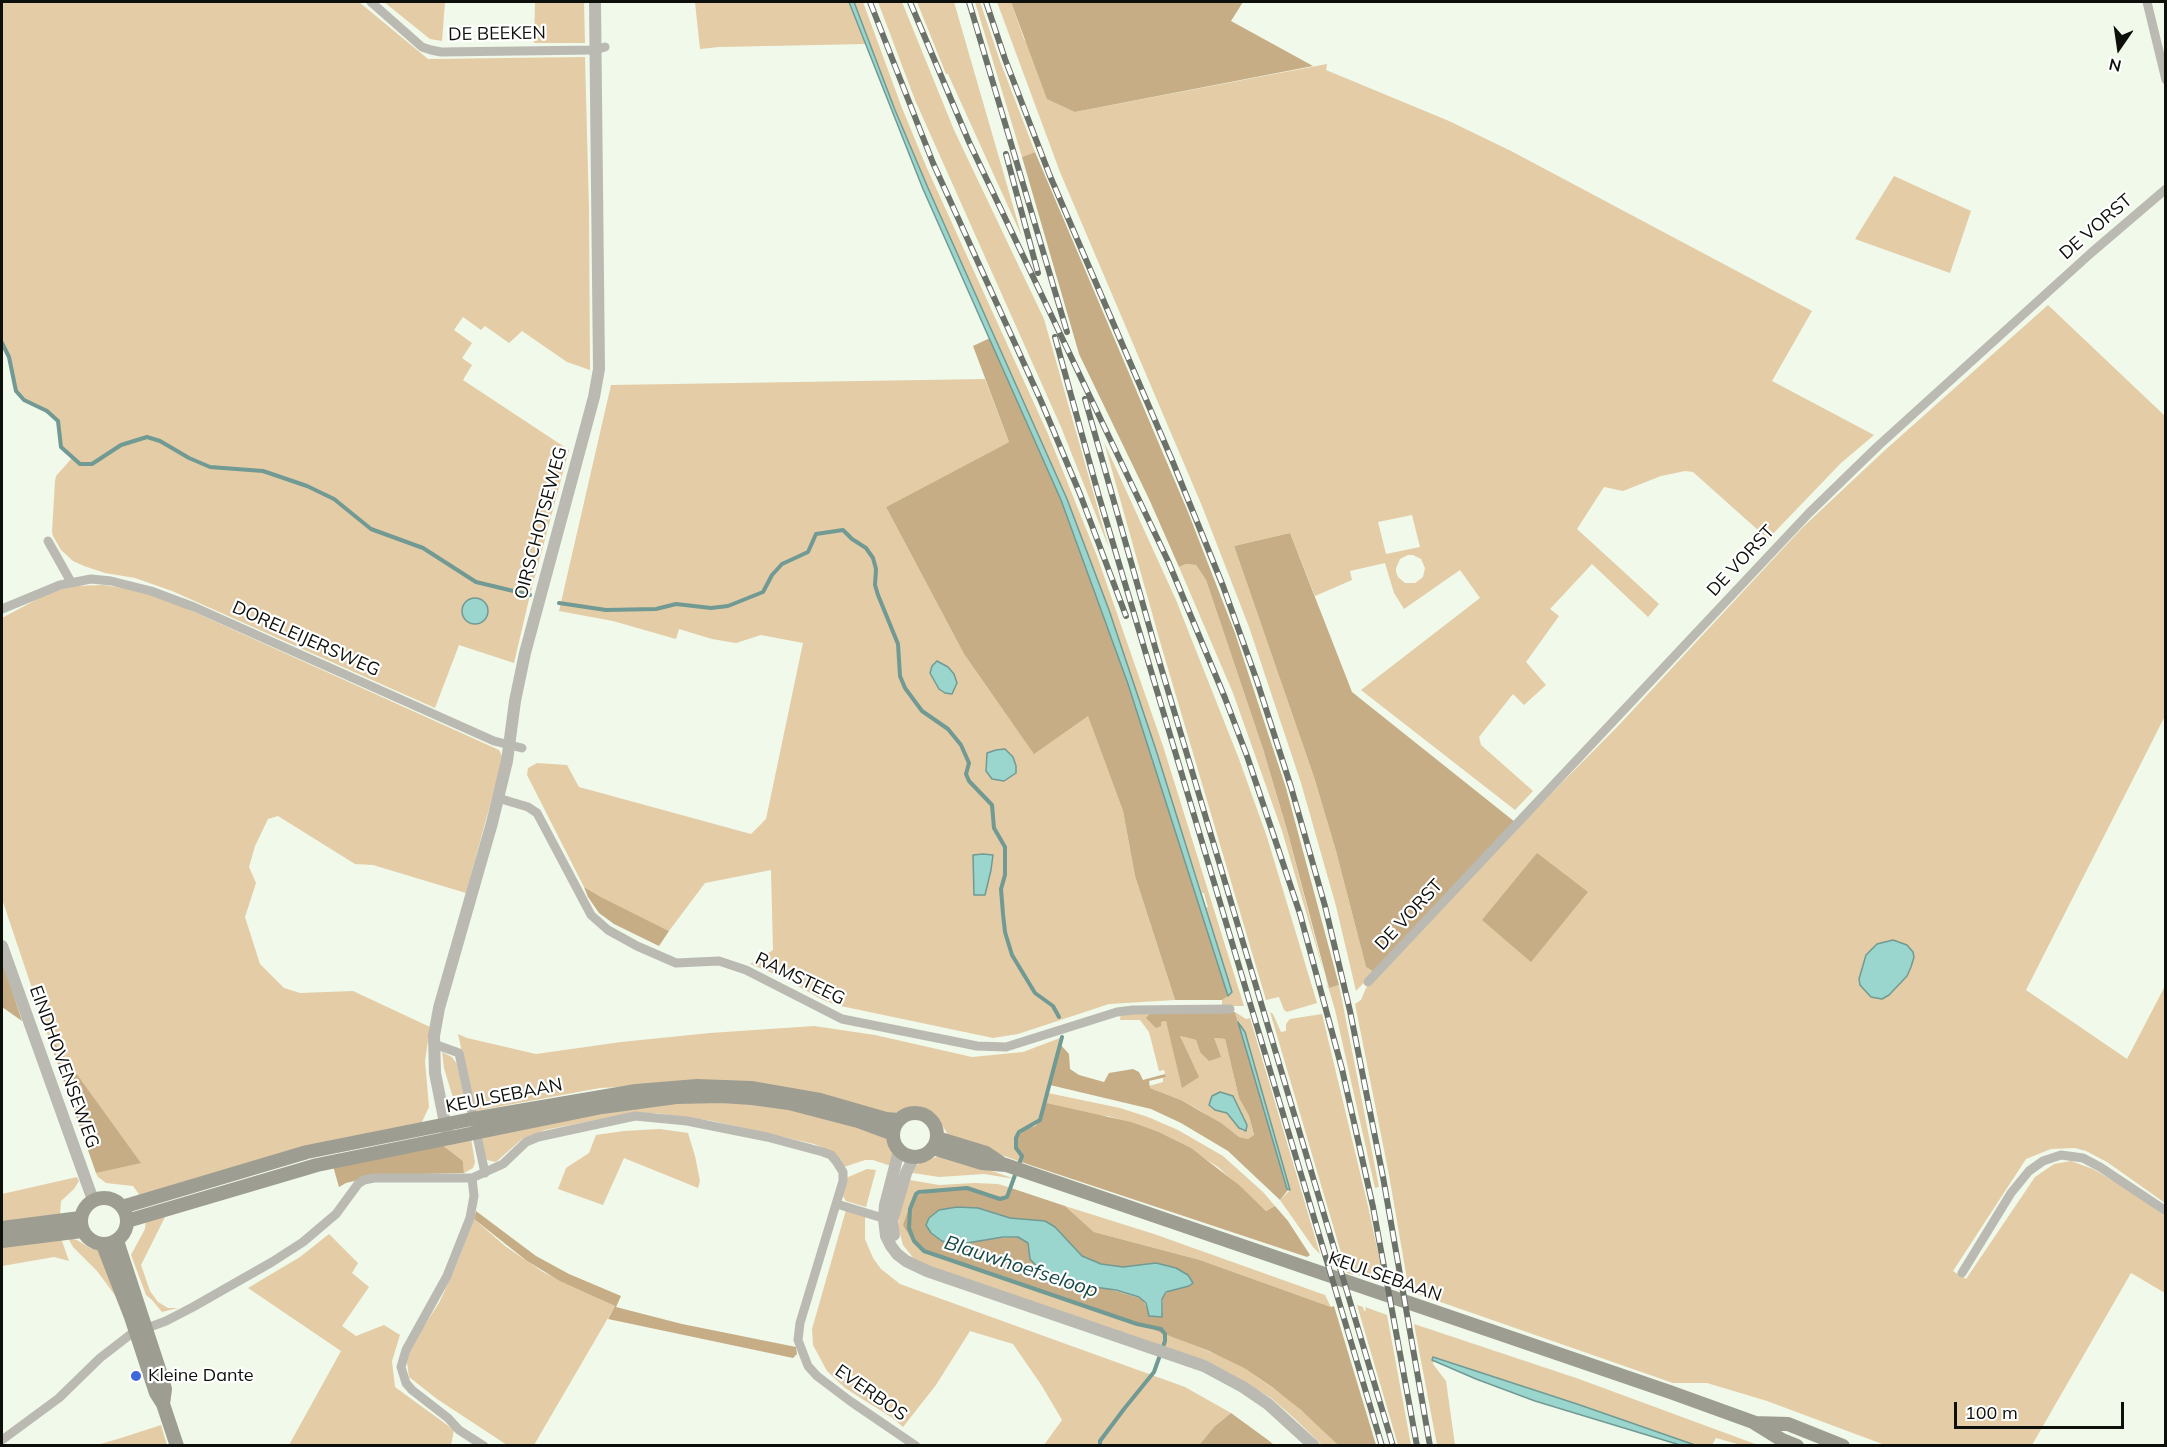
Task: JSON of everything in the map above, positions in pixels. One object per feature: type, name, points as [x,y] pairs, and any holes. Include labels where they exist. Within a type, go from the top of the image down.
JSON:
[{"type":"main road","name":"KEULSEBAAN","points":[[122,1207],[307,1152],[474,1126],[636,1091],[697,1086],[775,1091],[898,1120]]},
{"type":"main road","name":"KEULSEBAAN","points":[[474,1126],[676,1097],[721,1096],[752,1098],[818,1109],[858,1120],[893,1134]]},
{"type":"main road","points":[[908,1114],[922,1114],[934,1124],[935,1143],[921,1157],[914,1158],[899,1151],[895,1146],[893,1134],[898,1120],[908,1114]]},
{"type":"main road","name":"KEULSEBAAN","points":[[127,1221],[317,1165],[447,1131]]},
{"type":"main road","name":"KEULSEBAAN","points":[[935,1143],[986,1153],[1014,1168],[1753,1422],[1782,1440],[1797,1446]]},
{"type":"main road","points":[[101,1198],[111,1199],[122,1207],[127,1221],[126,1229],[117,1241],[103,1245],[91,1241],[81,1225],[84,1208],[93,1200],[101,1198]]},
{"type":"main road","points":[[2,1228],[81,1225]]},
{"type":"main road","points":[[2,1241],[81,1225]]},
{"type":"main road","points":[[117,1241],[140,1331]]},
{"type":"main road","points":[[103,1245],[165,1389],[164,1404],[177,1446]]},
{"type":"main road","name":"KEULSEBAAN","points":[[1753,1422],[1788,1424],[1843,1446]]},
{"type":"street","name":"DE BEEKEN","points":[[371,2],[422,46],[430,50],[441,52],[600,49]]},
{"type":"street","name":"OIRSCHOTSEWEG","points":[[447,1131],[435,1073],[434,1044],[440,1008],[498,798],[515,747],[525,653],[594,397],[599,369],[600,49],[595,2]]},
{"type":"street","points":[[2146,2],[2166,80]]},
{"type":"street","name":"DE VORST","points":[[1368,982],[1809,513],[1887,438],[2091,253],[2166,189]]},
{"type":"street","points":[[48,541],[71,582]]},
{"type":"street","name":"DORELEIJERSWEG","points":[[2,609],[71,582],[92,579],[111,581],[168,597],[515,747]]},
{"type":"street","name":"RAMSTEEG","points":[[498,798],[528,807],[537,813],[591,915],[608,930],[676,963],[719,962],[746,970],[842,1019],[977,1046],[1006,1047],[1117,1012],[1230,1009]]},
{"type":"street","name":"EINDHOVENSEWEG","points":[[2,946],[93,1200]]},
{"type":"street","points":[[434,1044],[459,1053],[485,1173]]},
{"type":"street","points":[[2,1440],[59,1398],[115,1346],[140,1331],[193,1307],[272,1262],[336,1214],[358,1184],[364,1180],[374,1178],[472,1178],[503,1164],[526,1142],[538,1137],[635,1116],[663,1118],[767,1137],[831,1155],[843,1172],[837,1204],[888,1220]]},
{"type":"street","points":[[899,1151],[885,1204],[896,1242],[906,1261],[948,1278],[1204,1366],[1243,1387],[1289,1421],[1314,1446]]},
{"type":"street","points":[[1962,1273],[2011,1193],[2029,1171],[2043,1161],[2061,1155],[2083,1158],[2100,1167],[2166,1212]]},
{"type":"street","points":[[888,1220],[914,1158]]},
{"type":"street","points":[[472,1178],[474,1196],[470,1218],[447,1276],[406,1350],[401,1367],[406,1383],[412,1390],[448,1418],[459,1430],[484,1446]]},
{"type":"street","name":"EVERBOS","points":[[837,1204],[800,1323],[798,1340],[808,1366],[850,1401],[916,1446]]},
{"type":"shaded area","points":[[2,2],[359,2],[428,59],[585,57],[590,370],[567,362],[522,331],[509,343],[485,326],[481,330],[463,317],[454,330],[472,343],[462,358],[472,365],[463,380],[569,450],[514,663],[459,645],[435,708],[172,591],[135,578],[105,573],[84,566],[73,561],[61,550],[52,532],[55,481],[56,476],[72,458],[61,447],[58,421],[47,411],[25,400],[16,391],[9,357],[2,343]]},
{"type":"shaded area","points":[[384,2],[445,2],[442,41],[430,39]]},
{"type":"shaded area","points":[[535,2],[584,2],[585,43],[534,43]]},
{"type":"shaded area","points":[[695,2],[849,2],[866,44],[700,49]]},
{"type":"shaded area","points":[[854,2],[863,2],[926,166],[1048,434],[1097,556],[1163,746],[1244,1006],[1222,1006],[1222,1000],[1232,992],[1206,907],[1208,907],[1109,610],[1067,499],[928,188],[895,110]]},
{"type":"shaded area","points":[[878,2],[902,2],[954,130],[1044,319],[1109,548],[1061,427],[915,100]]},
{"type":"shaded area","points":[[917,2],[954,2],[1022,237],[948,74],[946,74]]},
{"type":"shaded area","points":[[975,2],[980,2],[1035,152],[1022,157]]},
{"type":"shaded area","points":[[997,2],[1011,2],[1024,39],[1075,112],[1327,64],[1326,70],[1449,121],[1511,151],[1812,311],[1772,381],[1874,435],[1841,463],[1768,539],[1693,472],[1685,471],[1661,476],[1623,491],[1604,487],[1577,529],[1659,604],[1648,617],[1592,564],[1550,609],[1559,616],[1526,662],[1546,685],[1524,705],[1513,694],[1479,737],[1481,745],[1533,791],[1515,810],[1361,690],[1480,598],[1460,570],[1404,609],[1394,593],[1385,563],[1350,571],[1352,580],[1315,596],[1290,533],[1234,546],[1314,777],[1366,967],[1374,972],[1356,991],[1336,906],[1301,783],[1249,627],[1202,506],[1060,172]],"holes":[[[1412,515],[1420,547],[1386,554],[1378,522]],[[1408,555],[1421,559],[1425,568],[1423,577],[1415,583],[1405,583],[1396,572],[1400,559]]]},
{"type":"shaded area","points":[[1011,2],[1243,2],[1231,21],[1313,66],[1075,112],[1047,99]]},
{"type":"shaded area","points":[[1035,152],[1188,512],[1235,633],[1286,788],[1339,985],[1329,988],[1263,749],[1206,580],[1196,565],[1186,564],[1179,567],[1079,354],[1022,157]]},
{"type":"shaded area","points":[[1894,176],[1971,211],[1950,273],[1855,239]]},
{"type":"shaded area","points":[[2048,305],[2165,416],[2165,716],[2026,990],[2127,1059],[2165,986],[2165,1203],[2107,1162],[2086,1151],[2075,1148],[2051,1149],[2026,1159],[1953,1271],[1966,1279],[2035,1177],[2054,1164],[2071,1161],[2093,1169],[2132,1192],[2165,1216],[2165,1293],[2131,1273],[2032,1445],[1885,1445],[1767,1401],[1707,1383],[1673,1383],[1409,1291],[1355,1004],[1361,1000],[1366,988],[1524,821],[1619,725],[1803,527],[1884,451]]},
{"type":"shaded area","points":[[990,338],[1061,500],[1128,684],[1228,996],[1222,1000],[1175,1000],[1135,876],[1123,811],[1088,716],[1034,754],[964,654],[886,507],[1009,442],[973,346]]},
{"type":"shaded area","points":[[985,379],[1009,442],[886,507],[964,654],[1034,753],[1088,715],[1123,811],[1135,876],[1175,1000],[1109,1004],[1018,1034],[993,1038],[836,1005],[782,977],[750,964],[773,950],[771,870],[705,883],[669,931],[601,897],[584,887],[527,775],[528,768],[537,763],[567,765],[579,787],[751,834],[766,819],[803,643],[761,635],[736,643],[712,639],[679,629],[676,639],[613,621],[559,611],[611,385]]},
{"type":"shaded area","points":[[1104,442],[1176,600],[1239,759],[1267,837],[1317,1003],[1287,1012],[1279,997],[1266,1000],[1161,645]]},
{"type":"shaded area","points":[[1290,533],[1352,692],[1515,822],[1374,972],[1366,967],[1314,777],[1234,546]]},
{"type":"shaded area","points":[[1186,564],[1196,565],[1206,580],[1263,749],[1325,975],[1282,831],[1233,693],[1179,567]]},
{"type":"shaded area","points":[[103,585],[135,590],[172,602],[499,750],[502,761],[466,893],[373,865],[355,864],[278,816],[268,819],[255,846],[249,867],[256,883],[245,917],[260,964],[284,988],[300,993],[353,991],[430,1027],[425,1061],[429,1107],[421,1124],[141,1197],[133,1186],[106,1183],[98,1177],[96,1173],[140,1162],[53,1041],[49,1039],[2,899],[2,618],[45,595],[62,589]]},
{"type":"shaded area","points":[[1537,853],[1588,892],[1531,962],[1482,920]]},
{"type":"shaded area","points":[[584,887],[669,931],[659,946],[614,924],[599,913]]},
{"type":"shaded area","points":[[2,960],[22,1021],[2,1007]]},
{"type":"shaded area","points":[[1339,985],[1379,1187],[1375,1188],[1335,1010],[1328,988]]},
{"type":"shaded area","points":[[1235,1012],[1246,1019],[1250,1018],[1320,1254],[1280,1200],[1290,1190],[1240,1022]]},
{"type":"shaded area","points":[[1235,1012],[1288,1190],[1280,1200],[1228,1151],[1181,1123],[1151,1109],[1050,1085],[1060,1044],[1069,1054],[1070,1069],[1079,1075],[1104,1082],[1109,1073],[1133,1069],[1139,1072],[1143,1080],[1165,1074],[1166,1077],[1149,1081],[1150,1088],[1181,1100],[1221,1123],[1239,1137],[1248,1139],[1254,1135],[1249,1116],[1239,1098],[1225,1039],[1214,1038],[1221,1057],[1209,1061],[1200,1052],[1196,1040],[1180,1036],[1199,1077],[1182,1088],[1166,1021],[1161,1022],[1161,1026],[1156,1028],[1146,1018],[1150,1013]]},
{"type":"shaded area","points":[[1270,1012],[1281,1032],[1286,1031],[1286,1024],[1290,1019],[1322,1014],[1368,1206],[1384,1280],[1381,1280],[1381,1283],[1355,1274],[1354,1271],[1353,1275],[1347,1273]]},
{"type":"shaded area","points":[[1121,1013],[1149,1013],[1160,1022],[1166,1021],[1170,1034],[1188,1056],[1180,1036],[1196,1040],[1200,1052],[1214,1038],[1225,1039],[1239,1098],[1249,1116],[1254,1136],[1248,1139],[1239,1137],[1201,1111],[1181,1100],[1150,1088],[1149,1086],[1163,1082],[1163,1078],[1166,1077],[1164,1070],[1159,1071],[1149,1032],[1140,1020],[1120,1020]],"holes":[[[1212,1096],[1233,1096],[1247,1125],[1246,1131],[1242,1131],[1227,1113],[1215,1110],[1209,1105]]]},
{"type":"shaded area","points":[[814,1026],[875,1035],[972,1057],[1023,1052],[1060,1038],[1048,1093],[1120,1108],[1178,1130],[1223,1156],[1275,1206],[1266,1211],[1218,1167],[1177,1141],[1159,1132],[1108,1116],[1044,1113],[1042,1119],[1030,1128],[1018,1148],[1021,1162],[949,1136],[935,1114],[918,1106],[893,1114],[657,1085],[600,1088],[475,1111],[458,1034],[536,1054],[710,1033]]},
{"type":"shaded area","points":[[49,1039],[53,1041],[141,1163],[96,1173]]},
{"type":"shaded area","points":[[442,1052],[452,1057],[457,1064],[467,1110],[453,1098]]},
{"type":"shaded area","points":[[709,1099],[773,1104],[883,1133],[894,1154],[894,1167],[873,1160],[865,1160],[844,1167],[828,1150],[814,1144],[713,1121],[656,1113],[622,1115],[545,1130],[522,1139],[496,1162],[487,1160],[479,1137],[605,1111]]},
{"type":"shaded area","points":[[1046,1103],[1131,1122],[1159,1132],[1191,1148],[1239,1185],[1266,1211],[1275,1206],[1288,1221],[1310,1255],[1307,1257],[1021,1162],[1018,1137],[1025,1129],[1035,1126],[1042,1119]]},
{"type":"shaded area","points":[[660,1129],[688,1133],[700,1181],[698,1188],[624,1158],[603,1205],[558,1189],[566,1168],[589,1153],[596,1135]]},
{"type":"shaded area","points":[[471,1138],[475,1162],[473,1168],[464,1173],[463,1161],[441,1144]]},
{"type":"shaded area","points":[[441,1144],[463,1161],[464,1173],[379,1175],[346,1183],[339,1187],[333,1166]]},
{"type":"shaded area","points":[[939,1156],[954,1158],[1015,1179],[984,1174],[939,1177],[913,1173],[921,1162]]},
{"type":"shaded area","points":[[867,1169],[876,1170],[866,1207],[846,1201],[843,1196],[846,1178]]},
{"type":"shaded area","points":[[77,1177],[79,1181],[74,1189],[61,1201],[60,1215],[2,1226],[2,1194]]},
{"type":"shaded area","points":[[910,1180],[939,1185],[998,1184],[1011,1188],[1008,1195],[1004,1197],[994,1197],[980,1191],[923,1253],[1164,1333],[1225,1358],[1244,1368],[1286,1397],[1338,1445],[1322,1445],[1271,1398],[1231,1374],[1194,1357],[929,1267],[914,1259],[903,1245],[898,1226],[900,1211]]},
{"type":"shaded area","points":[[1011,1188],[1065,1206],[1094,1232],[1200,1260],[1331,1307],[1334,1306],[1376,1445],[1338,1445],[1301,1410],[1272,1387],[1244,1368],[1209,1351],[1136,1323],[923,1253],[903,1225],[913,1197],[931,1191],[973,1189],[994,1197],[1008,1195]],"holes":[[[957,1207],[978,1208],[1010,1218],[1045,1221],[1055,1227],[1082,1256],[1101,1264],[1123,1267],[1156,1263],[1181,1288],[1169,1291],[1163,1296],[1162,1316],[1150,1316],[1143,1299],[1109,1289],[1018,1237],[942,1241],[931,1233],[926,1225]]]},
{"type":"shaded area","points":[[1065,1206],[1154,1234],[1325,1295],[1331,1307],[1200,1260],[1094,1232]]},
{"type":"shaded area","points":[[846,1210],[865,1215],[865,1239],[873,1258],[881,1269],[900,1284],[1185,1387],[1231,1413],[1215,1426],[1199,1445],[1044,1445],[1062,1420],[1042,1386],[1013,1344],[970,1331],[936,1385],[903,1427],[845,1388],[827,1371],[813,1345],[812,1329]]},
{"type":"shaded area","points":[[168,1211],[141,1265],[150,1291],[158,1302],[168,1308],[178,1308],[162,1312],[146,1295],[131,1255],[145,1229],[146,1219]]},
{"type":"shaded area","points":[[476,1211],[536,1256],[569,1274],[621,1296],[616,1307],[682,1324],[796,1347],[797,1354],[793,1358],[608,1319],[615,1306],[560,1281],[527,1261],[474,1219]]},
{"type":"shaded area","points":[[474,1219],[505,1246],[543,1272],[615,1306],[534,1445],[507,1445],[437,1399],[409,1377],[407,1362],[412,1344],[439,1303]]},
{"type":"shaded area","points":[[329,1234],[358,1263],[352,1273],[369,1287],[342,1326],[356,1336],[384,1325],[400,1335],[392,1361],[395,1387],[454,1430],[451,1445],[289,1445],[341,1351],[248,1288],[300,1257]]},
{"type":"shaded area","points":[[61,1238],[69,1261],[54,1257],[2,1266],[2,1245]]},
{"type":"shaded area","points":[[68,1238],[103,1252],[117,1298],[97,1271],[73,1247]]},
{"type":"shaded area","points":[[1357,1305],[1363,1307],[1364,1311],[1365,1307],[1387,1315],[1411,1445],[1398,1445]]},
{"type":"shaded area","points":[[1414,1324],[1579,1379],[1758,1445],[1741,1445],[1716,1438],[1712,1445],[1695,1445],[1434,1357],[1433,1364],[1446,1381],[1455,1445],[1437,1445]]},
{"type":"shaded area","points":[[1231,1413],[1274,1445],[1199,1445],[1215,1426]]},
{"type":"shaded area","points":[[161,1425],[167,1445],[97,1445],[121,1438]]},
{"type":"water","points":[[849,2],[854,2],[895,110],[928,188],[1067,499],[1109,610],[1156,750],[1232,992],[1228,996],[1128,684],[1061,500],[923,189]]},
{"type":"water","points":[[475,598],[484,602],[488,611],[484,620],[475,624],[466,620],[462,611],[466,602]]},
{"type":"water","points":[[937,661],[948,667],[954,674],[957,683],[952,694],[939,689],[930,673]]},
{"type":"water","points":[[1005,749],[1013,757],[1016,773],[1004,781],[992,779],[986,771],[987,753]]},
{"type":"water","points":[[973,855],[993,855],[991,870],[985,895],[974,895]]},
{"type":"water","points":[[1893,940],[1907,945],[1913,952],[1911,967],[1907,976],[1889,995],[1882,999],[1871,997],[1860,985],[1859,979],[1866,955],[1877,944]]},
{"type":"water","points":[[1238,1022],[1245,1032],[1290,1190],[1287,1189]]},
{"type":"water","points":[[1220,1092],[1233,1096],[1247,1125],[1246,1131],[1239,1128],[1227,1113],[1215,1110],[1209,1105],[1212,1096]]},
{"type":"water","points":[[957,1207],[978,1208],[1010,1218],[1045,1221],[1055,1227],[1082,1256],[1101,1264],[1123,1267],[1156,1263],[1176,1268],[1188,1275],[1193,1283],[1166,1292],[1162,1299],[1162,1317],[1149,1316],[1146,1303],[1139,1297],[1116,1290],[1051,1281],[1030,1259],[1028,1243],[1018,1237],[1003,1237],[955,1245],[942,1241],[931,1233],[926,1225],[929,1218],[939,1210]]},
{"type":"water","points":[[1433,1357],[1695,1445],[1680,1445],[1535,1401],[1476,1379],[1432,1360]]},
{"type":"waterway","name":"Blauwhoefseloop","points":[[2,343],[9,357],[16,391],[24,400],[47,411],[58,421],[61,447],[80,464],[92,464],[121,445],[147,437],[160,441],[210,467],[263,471],[307,486],[334,499],[371,529],[423,548],[476,582],[530,595]]},
{"type":"waterway","name":"Blauwhoefseloop","points":[[559,603],[606,610],[656,609],[676,604],[711,608],[728,606],[763,592],[772,575],[782,564],[808,552],[816,534],[843,530],[866,548],[873,558],[876,569],[875,585],[898,644],[900,676],[905,688],[922,711],[948,729],[961,745],[969,763],[966,774],[969,781],[992,805],[994,828],[1005,847],[1005,875],[1001,889],[1005,932],[1012,955],[1035,993],[1053,1006],[1059,1017]]},
{"type":"waterway","name":"Blauwhoefseloop","points":[[1062,1037],[1040,1120],[1019,1132],[1016,1138],[1016,1148],[1022,1156],[1007,1197],[1000,1199],[967,1188],[919,1192],[910,1209],[909,1228],[914,1241],[924,1251],[1137,1324],[1161,1329],[1165,1334],[1165,1341],[1154,1372],[1100,1441],[1100,1446]]},
{"type":"railway","points":[[870,2],[933,163],[1041,401],[1080,494],[1126,616]]},
{"type":"railway","points":[[910,2],[969,142],[1168,561],[1247,756],[1300,914],[1342,1069],[1373,1207],[1417,1446]]},
{"type":"railway","points":[[969,2],[1067,332]]},
{"type":"railway","points":[[986,2],[1005,59],[1050,176],[1172,460],[1223,586],[1291,787],[1325,906],[1350,1011],[1383,1177],[1430,1446]]},
{"type":"railway","points":[[1006,154],[1038,273]]},
{"type":"railway","points":[[1055,337],[1098,493],[1382,1446]]},
{"type":"railway","points":[[1085,399],[1155,647],[1393,1446]]},
{"type":"place","name":"Kleine Dante","points":[[136,1376]]}]
